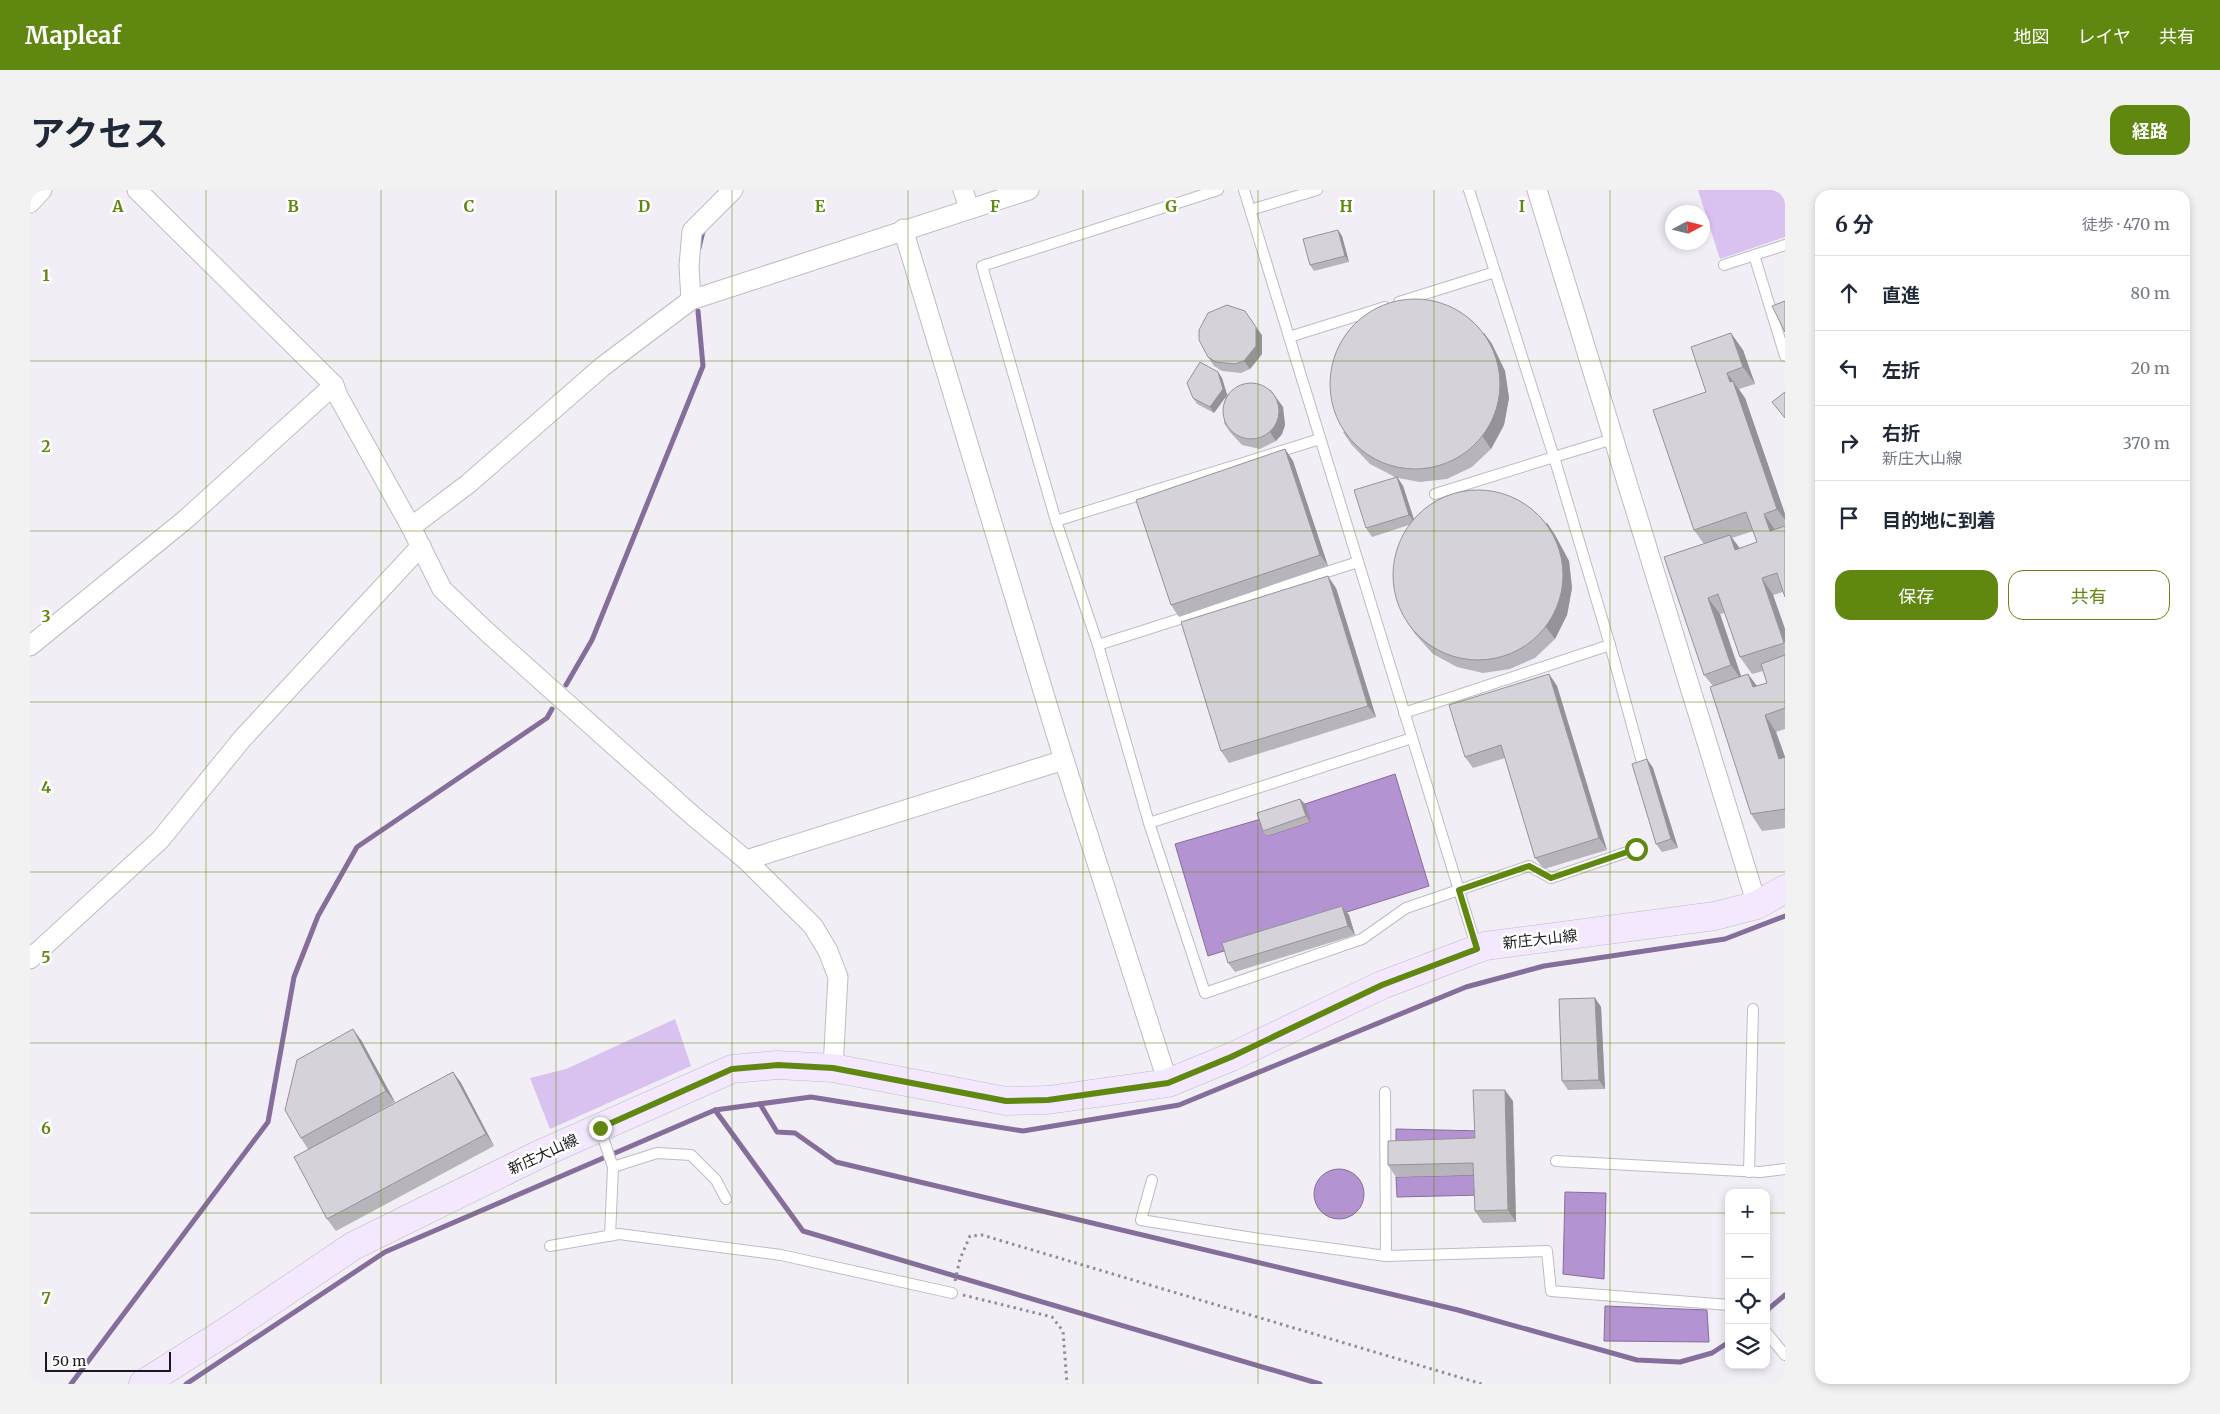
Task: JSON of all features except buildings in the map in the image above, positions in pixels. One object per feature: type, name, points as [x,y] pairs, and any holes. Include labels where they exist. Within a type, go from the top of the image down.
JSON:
[{"type":"main road","name":"新庄大山線","points":[[143,1384],[233,1327],[353,1246],[538,1155],[732,1069],[778,1065],[833,1068],[1006,1101],[1048,1100],[1168,1083],[1231,1057],[1382,985],[1477,949],[1526,939],[1586,934],[1716,916],[1757,905],[1785,889]]},
{"type":"street","points":[[30,203],[42,190]]},
{"type":"street","points":[[137,190],[334,385],[338,396],[411,527],[442,589],[487,632],[746,860],[813,926],[828,951],[838,977],[833,1068]]},
{"type":"street","points":[[691,300],[689,266],[692,231],[734,190]]},
{"type":"street","points":[[963,190],[969,208]]},
{"type":"street","points":[[411,527],[468,484],[602,367],[691,300],[1029,190]]},
{"type":"street","points":[[1537,190],[1757,905]]},
{"type":"street","points":[[903,230],[1064,760],[1168,1083]]},
{"type":"street","points":[[30,646],[186,518],[334,385]]},
{"type":"street","points":[[30,959],[160,840],[242,739],[421,546]]},
{"type":"street","points":[[746,860],[1064,760]]},
{"type":"lane","points":[[1218,190],[982,266],[1056,521],[1098,645],[1149,823],[1205,993],[1362,939],[1406,908],[1529,866],[1551,878],[1636,849]]},
{"type":"lane","points":[[1244,190],[1477,949]]},
{"type":"lane","points":[[1250,210],[1317,190]]},
{"type":"lane","points":[[1469,190],[1554,457],[1610,645],[1642,762]]},
{"type":"lane","points":[[1724,265],[1785,245]]},
{"type":"lane","points":[[1754,255],[1785,356]]},
{"type":"lane","points":[[1289,337],[1496,272]]},
{"type":"lane","points":[[1056,521],[1320,439]]},
{"type":"lane","points":[[1435,494],[1613,439]]},
{"type":"lane","points":[[1098,645],[1358,562]]},
{"type":"lane","points":[[1404,713],[1610,645]]},
{"type":"lane","points":[[1149,823],[1412,738]]},
{"type":"lane","points":[[1749,1172],[1753,1009]]},
{"type":"lane","points":[[1385,1092],[1386,1256]]},
{"type":"lane","points":[[600,1128],[613,1167],[610,1236]]},
{"type":"lane","points":[[613,1167],[657,1153],[691,1155],[716,1180],[726,1199]]},
{"type":"lane","points":[[1556,1161],[1749,1172],[1785,1169]]},
{"type":"lane","points":[[1152,1180],[1141,1220],[1386,1256],[1547,1251],[1551,1291],[1725,1306]]},
{"type":"lane","points":[[550,1246],[618,1234],[781,1255],[952,1292]]},
{"type":"lane","points":[[1770,1337],[1785,1355]]},
{"type":"path","points":[[1067,1384],[1062,1331],[1052,1317],[952,1292],[960,1259],[970,1236],[982,1235],[1482,1384]]},
{"type":"shaded area","points":[[1698,190],[1785,190],[1785,237],[1720,259],[1710,228],[1710,205],[1703,205]]},
{"type":"shaded area","points":[[1395,774],[1429,886],[1208,956],[1175,844],[1261,819],[1267,836],[1310,822],[1305,804]]},
{"type":"shaded area","points":[[675,1019],[691,1066],[550,1129],[530,1078],[566,1069]]},
{"type":"shaded area","points":[[1396,1129],[1482,1131],[1483,1150],[1396,1152]]},
{"type":"shaded area","points":[[1334,1169],[1344,1169],[1357,1176],[1364,1189],[1364,1199],[1357,1212],[1344,1219],[1334,1219],[1325,1215],[1318,1208],[1314,1199],[1314,1189],[1318,1180],[1325,1173]]},
{"type":"shaded area","points":[[1481,1175],[1482,1195],[1397,1197],[1396,1177]]},
{"type":"shaded area","points":[[1565,1192],[1606,1193],[1604,1279],[1563,1274]]},
{"type":"shaded area","points":[[1605,1306],[1707,1310],[1709,1342],[1604,1341]]},
{"type":"waterway","points":[[699,248],[704,227]]},
{"type":"waterway","points":[[566,685],[592,640],[703,366],[698,311]]},
{"type":"waterway","points":[[71,1384],[268,1122],[294,977],[318,916],[357,847],[547,718],[552,709]]},
{"type":"waterway","points":[[186,1384],[385,1252],[715,1110],[811,1097],[1023,1131],[1179,1105],[1466,987],[1544,966],[1725,939],[1785,916]]},
{"type":"waterway","points":[[760,1104],[777,1132],[795,1133],[836,1162],[1458,1310],[1637,1360],[1680,1362],[1712,1353],[1725,1345]]},
{"type":"waterway","points":[[715,1110],[803,1231],[1320,1384]]},
{"type":"waterway","points":[[1770,1308],[1785,1295]]},
{"type":"route","points":[[600,1128],[732,1069],[778,1065],[833,1068],[1006,1101],[1048,1100],[1168,1083],[1231,1057],[1382,985],[1477,949],[1459,890],[1529,866],[1551,878],[1636,849]]}]
